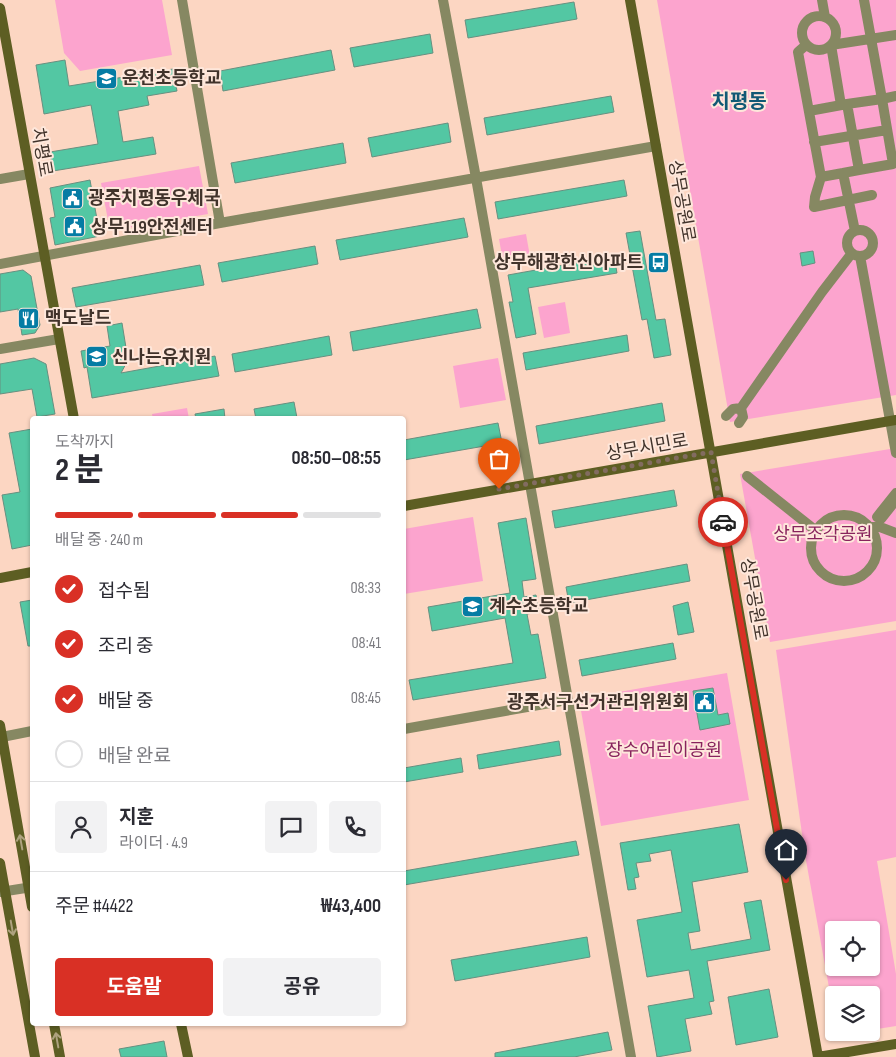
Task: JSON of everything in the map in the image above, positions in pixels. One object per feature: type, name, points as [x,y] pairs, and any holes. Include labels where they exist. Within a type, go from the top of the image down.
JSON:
[{"type":"street","points":[[182,0],[220,223]]},
{"type":"street","points":[[442,0],[476,178],[631,1057]]},
{"type":"street","name":"상무공원로","points":[[630,0],[818,1057]]},
{"type":"street","points":[[822,0],[825,17]]},
{"type":"street","points":[[821,177],[894,164],[864,0]]},
{"type":"street","name":"치평로","points":[[0,8],[73,416]]},
{"type":"street","points":[[859,170],[853,136],[831,45],[836,35],[836,30],[830,20],[825,17],[814,16],[804,23],[802,34],[806,45],[821,50],[831,45],[896,35]]},
{"type":"street","points":[[806,45],[798,52],[821,177],[814,206],[872,195]]},
{"type":"street","points":[[809,111],[896,96]]},
{"type":"street","points":[[814,142],[887,130]]},
{"type":"street","points":[[0,264],[656,146]]},
{"type":"street","points":[[843,173],[855,231]]},
{"type":"street","points":[[0,179],[29,174]]},
{"type":"street","points":[[856,254],[864,255],[871,250],[872,238],[863,230],[855,231],[848,237],[847,246],[856,254],[868,301],[896,453]]},
{"type":"street","points":[[739,423],[742,417],[741,408],[822,292],[856,254]]},
{"type":"street","points":[[0,349],[59,339]]},
{"type":"street","points":[[726,416],[733,409],[741,408]]},
{"type":"street","name":"상무시민로","points":[[406,506],[896,420]]},
{"type":"street","points":[[747,476],[815,530]]},
{"type":"street","points":[[896,493],[877,517],[881,520],[896,500]]},
{"type":"street","points":[[896,506],[875,527],[878,550],[875,561],[869,570],[860,577],[850,581],[828,578],[816,567],[810,551],[811,540],[815,530],[822,522],[832,516],[843,514],[854,516],[875,527],[896,533]]},
{"type":"street","points":[[0,578],[30,572]]},
{"type":"street","points":[[406,729],[567,700]]},
{"type":"street","points":[[0,725],[30,882]]},
{"type":"street","points":[[2,737],[30,731]]},
{"type":"street","points":[[0,863],[3,892],[35,1057]]},
{"type":"street","points":[[3,892],[30,887]]},
{"type":"street","points":[[54,1026],[60,1057]]},
{"type":"street","points":[[182,1026],[188,1057]]},
{"type":"street","points":[[818,1057],[896,1044]]},
{"type":"green space","points":[[55,0],[162,0],[172,55],[80,71],[64,53]]},
{"type":"green space","points":[[657,0],[896,0],[896,395],[730,422]]},
{"type":"green space","points":[[199,166],[208,214],[110,231],[101,183]]},
{"type":"green space","points":[[526,234],[531,262],[504,267],[499,239]]},
{"type":"green space","points":[[565,302],[570,333],[544,338],[538,307]]},
{"type":"green space","points":[[498,358],[506,400],[460,408],[453,366]]},
{"type":"green space","points":[[187,408],[188,416],[152,416],[152,414]]},
{"type":"green space","name":"상무조각공원","points":[[896,448],[896,621],[770,642],[740,474]]},
{"type":"green space","points":[[473,517],[483,581],[406,594],[406,529]]},
{"type":"green space","points":[[896,630],[896,857],[877,861],[896,974],[896,1026],[880,1029],[880,986],[829,986],[827,976],[880,976],[880,921],[825,921],[825,965],[805,855],[776,650]]},
{"type":"green space","name":"장수어린이공원","points":[[727,673],[749,800],[601,826],[579,699]]},
{"type":"building","points":[[574,2],[577,19],[468,38],[465,20]]},
{"type":"building","points":[[430,34],[433,53],[354,67],[350,48]]},
{"type":"building","points":[[331,50],[335,70],[223,91],[220,71]]},
{"type":"building","name":"운천초등학교","points":[[65,60],[69,86],[173,69],[177,91],[147,96],[149,105],[118,111],[123,142],[153,137],[156,154],[53,171],[50,152],[98,144],[91,105],[44,114],[36,65]]},
{"type":"building","points":[[611,96],[614,112],[487,135],[484,118]]},
{"type":"building","points":[[448,123],[451,142],[372,157],[368,138]]},
{"type":"building","points":[[343,143],[346,163],[235,183],[231,163]]},
{"type":"building","points":[[90,180],[100,236],[55,245],[50,218],[55,217],[50,188]]},
{"type":"building","points":[[624,180],[627,196],[498,219],[495,202]]},
{"type":"building","points":[[464,218],[468,237],[340,260],[336,240]]},
{"type":"building","points":[[640,231],[656,320],[665,319],[671,355],[654,358],[647,319],[642,320],[626,233]]},
{"type":"building","points":[[315,246],[318,264],[222,282],[218,263]]},
{"type":"building","points":[[813,251],[815,263],[802,266],[800,253]]},
{"type":"building","points":[[614,256],[617,273],[528,288],[536,334],[516,338],[509,302],[513,302],[508,275]]},
{"type":"building","points":[[200,265],[204,285],[76,307],[72,288]]},
{"type":"building","points":[[23,270],[31,276],[40,325],[35,333],[22,335],[18,309],[0,312],[0,274]]},
{"type":"building","points":[[477,309],[481,328],[353,351],[350,332]]},
{"type":"building","points":[[122,323],[128,360],[121,373],[215,356],[219,376],[92,398],[87,367],[84,368],[81,351],[110,346],[107,326]]},
{"type":"building","points":[[627,335],[629,351],[526,370],[523,353]]},
{"type":"building","points":[[329,336],[332,355],[235,372],[232,354]]},
{"type":"building","points":[[34,358],[46,364],[55,414],[37,416],[32,389],[0,394],[0,364]]},
{"type":"building","points":[[294,402],[297,416],[255,416],[254,409]]},
{"type":"building","points":[[662,403],[665,421],[539,444],[536,426]]},
{"type":"building","points":[[224,409],[225,416],[195,416],[195,414]]},
{"type":"building","points":[[498,423],[502,443],[406,460],[406,440]]},
{"type":"building","points":[[30,429],[30,545],[12,549],[2,495],[20,492],[9,433]]},
{"type":"building","points":[[674,490],[677,506],[555,528],[552,511]]},
{"type":"building","points":[[526,518],[536,579],[522,581],[524,597],[536,595],[539,612],[527,614],[531,635],[538,634],[546,678],[413,700],[409,680],[513,663],[505,618],[432,631],[428,607],[510,593],[498,523]]},
{"type":"building","points":[[687,564],[690,581],[569,603],[566,587]]},
{"type":"building","points":[[30,600],[30,646],[28,646],[20,602]]},
{"type":"building","points":[[688,602],[694,632],[678,635],[673,606]]},
{"type":"building","points":[[673,643],[676,659],[582,676],[579,660]]},
{"type":"building","name":"광주서구선거관리위원회","points":[[713,688],[718,715],[728,713],[730,724],[700,730],[693,691]]},
{"type":"building","points":[[559,741],[561,755],[479,769],[477,755]]},
{"type":"building","points":[[461,758],[463,772],[406,782],[406,768]]},
{"type":"building","points":[[739,824],[748,872],[692,882],[700,931],[688,933],[691,950],[751,939],[744,903],[761,900],[770,950],[707,961],[714,1001],[709,1002],[712,1014],[685,1019],[691,1051],[657,1057],[648,1006],[694,998],[689,970],[647,977],[637,920],[682,912],[671,850],[649,854],[651,861],[636,863],[639,877],[634,878],[636,889],[628,890],[620,843]]},
{"type":"building","points":[[576,841],[579,855],[406,885],[406,871]]},
{"type":"building","points":[[587,937],[590,957],[455,981],[451,960]]},
{"type":"building","points":[[769,989],[778,1037],[736,1045],[728,997]]},
{"type":"building","points":[[608,1032],[612,1050],[574,1057],[495,1057],[495,1053]]},
{"type":"building","points":[[164,1041],[167,1057],[121,1057],[119,1049]]},
{"type":"way so far","points":[[499,489],[711,452],[723,522]]},
{"type":"place","name":"운천초등학교","points":[[106,78]]},
{"type":"place","name":"광주치평동우체국","points":[[72,198]]},
{"type":"place","name":"상무119안전센터","points":[[75,227]]},
{"type":"place","name":"상무해광한신아파트","points":[[659,262]]},
{"type":"place","name":"맥도날드","points":[[29,318]]},
{"type":"place","name":"신나는유치원","points":[[96,357]]},
{"type":"place","name":"계수초등학교","points":[[473,606]]},
{"type":"place","name":"광주서구선거관리위원회","points":[[705,702]]},
{"type":"district","name":"치평동","points":[[739,101]]},
{"type":"route","points":[[723,522],[786,880]]}]
